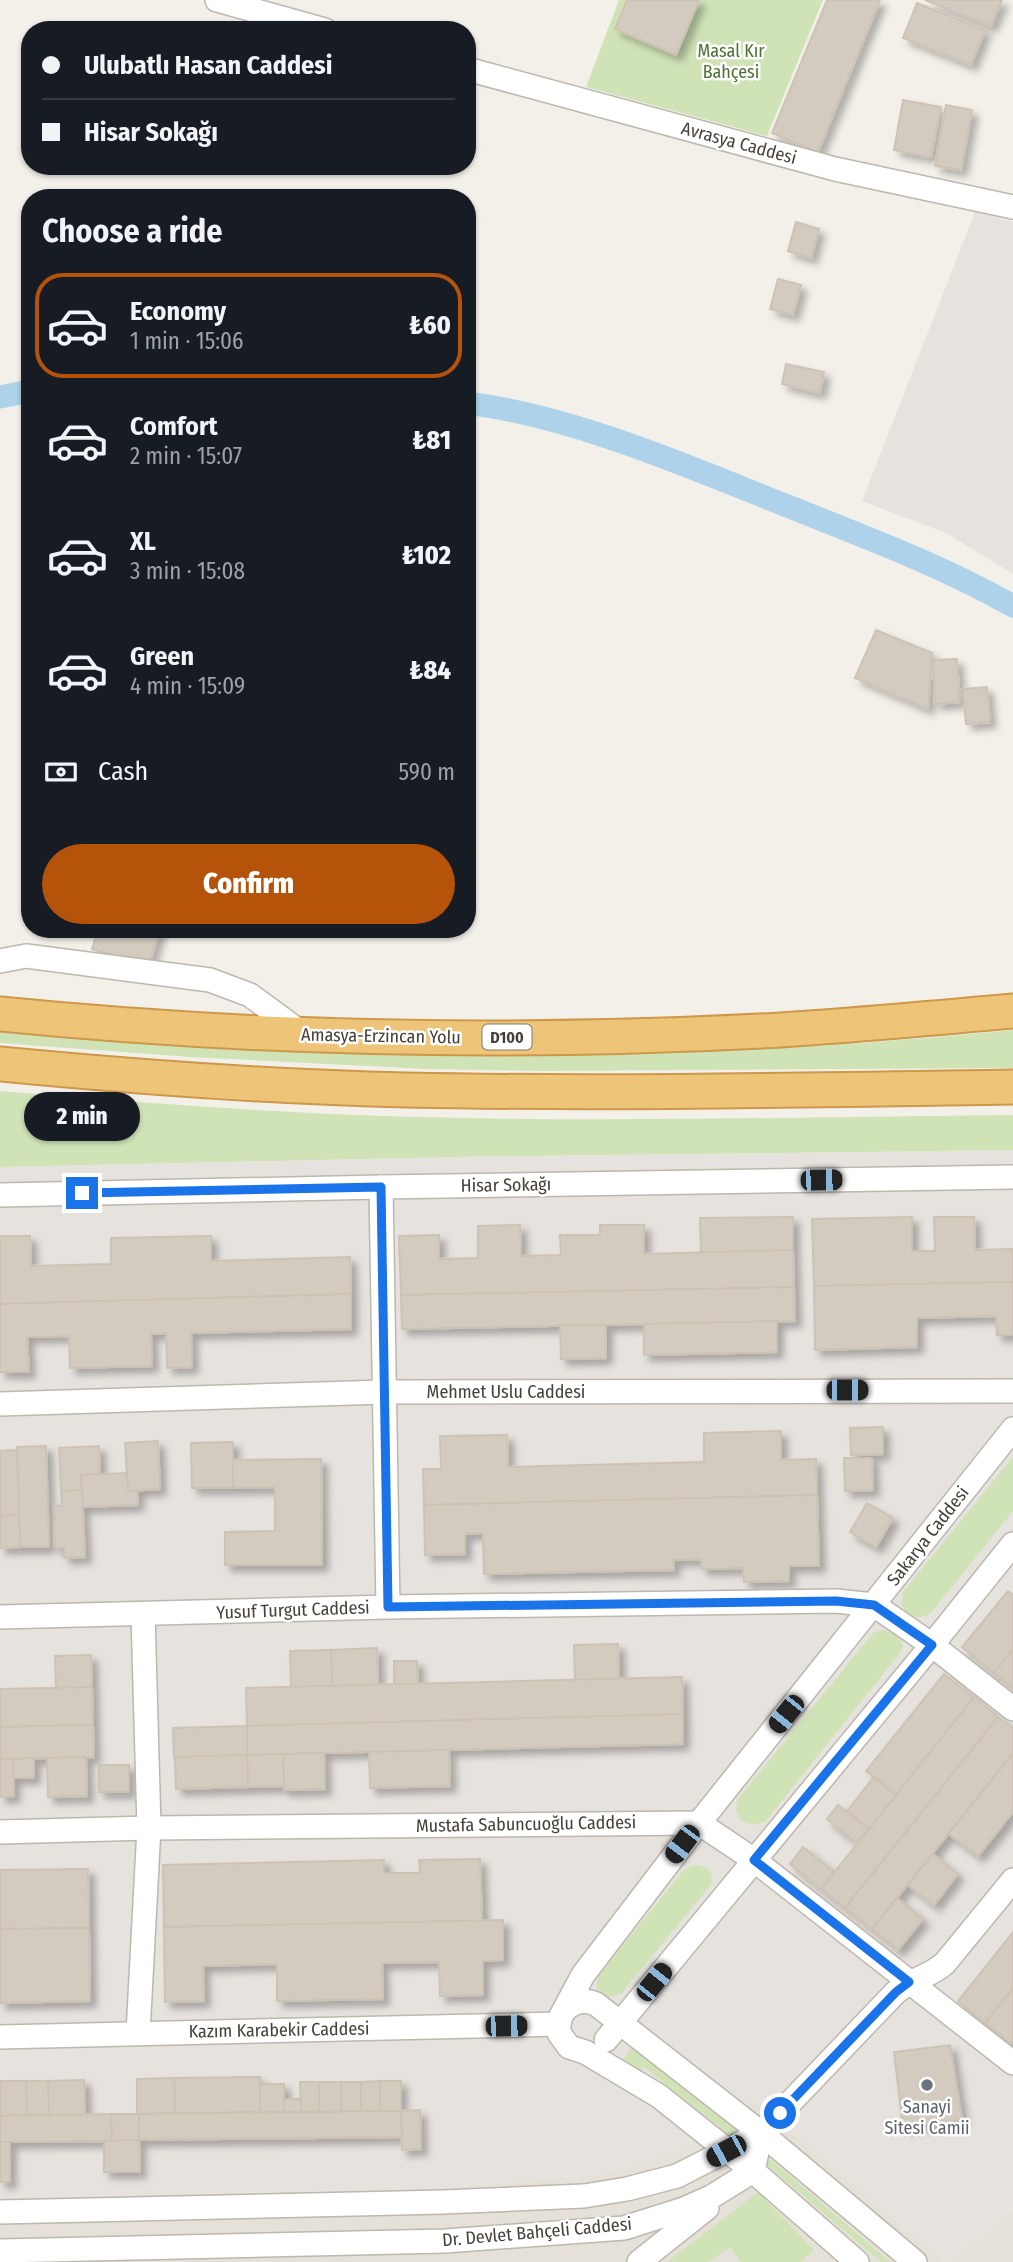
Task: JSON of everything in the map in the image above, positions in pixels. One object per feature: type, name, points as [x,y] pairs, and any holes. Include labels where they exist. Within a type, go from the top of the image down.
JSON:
[{"type":"highway","name":"Amasya-Erzincan Yolu","points":[[0,1014],[146,1027],[306,1035],[529,1037],[795,1029],[1013,1011]]},
{"type":"highway","points":[[0,1064],[270,1085],[404,1090],[766,1091],[1013,1087]]},
{"type":"street","points":[[217,0],[293,21]]},
{"type":"street","name":"Avrasya Caddesi","points":[[476,71],[835,169],[1013,207]]},
{"type":"street","points":[[0,961],[26,956],[209,980],[250,995],[306,1035]]},
{"type":"street","name":"Hisar Sokağı","points":[[0,1195],[1013,1177]]},
{"type":"street","points":[[381,1187],[388,1607]]},
{"type":"street","name":"Mehmet Uslu Caddesi","points":[[0,1404],[385,1392],[1013,1391]]},
{"type":"street","name":"Sakarya Caddesi","points":[[561,2018],[583,1975],[698,1823],[1013,1429]]},
{"type":"street","points":[[561,2018],[563,2041],[576,2051],[593,2050],[610,2024],[754,1860],[1013,1544]]},
{"type":"street","name":"Yusuf Turgut Caddesi","points":[[0,1617],[388,1607],[836,1601],[874,1605],[932,1645],[1013,1709]]},
{"type":"street","points":[[138,2033],[149,1828],[144,1614]]},
{"type":"street","points":[[698,1823],[754,1860],[1013,2063]]},
{"type":"street","name":"Mustafa Sabuncuoğlu Caddesi","points":[[0,1832],[698,1823]]},
{"type":"street","points":[[639,2262],[753,2171],[761,2133],[896,1992],[909,1982],[936,1971],[945,1963],[1013,1880]]},
{"type":"street","name":"Kazım Karabekir Caddesi","points":[[0,2037],[561,2018],[568,2006],[580,2001],[588,2001],[610,2024]]},
{"type":"street","points":[[610,2024],[761,2133],[915,2262]]},
{"type":"street","points":[[585,2052],[659,2096],[753,2171],[853,2261]]},
{"type":"street","name":"Dr. Devlet Bahçeli Caddesi","points":[[0,2212],[443,2202],[584,2196],[627,2189],[677,2176],[761,2133]]},
{"type":"street","name":"Dr. Devlet Bahçeli Caddesi","points":[[0,2250],[444,2241],[624,2228],[684,2209],[711,2197],[753,2171]]},
{"type":"shaded area","points":[[975,212],[1013,222],[1013,574],[946,533],[862,501]]},
{"type":"shaded area","points":[[1013,1150],[1013,2212],[945,2262],[755,2100],[677,2153],[591,2177],[428,2189],[0,2198],[0,1167],[453,1157]]},
{"type":"shaded area","points":[[755,2100],[945,2262],[0,2262],[0,2198],[428,2189],[677,2153]]},
{"type":"shaded area","points":[[1013,2212],[1013,2262],[948,2262]]},
{"type":"green space","name":"Masal Kır Bahçesi","points":[[619,0],[823,0],[767,136],[586,87]]},
{"type":"green space","points":[[0,1030],[266,1049],[500,1056],[721,1051],[1013,1030],[1013,1068],[544,1071],[425,1069],[190,1057],[0,1043]]},
{"type":"green space","points":[[0,1091],[249,1110],[417,1117],[673,1119],[1013,1115],[1013,1150],[453,1157],[0,1167]]},
{"type":"green space","points":[[1013,1457],[1013,1511],[930,1614],[918,1618],[906,1613],[901,1603],[903,1592]]},
{"type":"green space","points":[[883,1630],[893,1633],[900,1640],[903,1646],[900,1653],[765,1822],[752,1825],[741,1821],[736,1811],[737,1800],[873,1633]]},
{"type":"green space","points":[[692,1865],[709,1870],[712,1876],[710,1886],[621,1994],[609,1997],[598,1993],[596,1984],[600,1974],[683,1871]]},
{"type":"green space","points":[[633,2046],[890,2262],[881,2262],[747,2148],[644,2067],[640,2071],[623,2059]]},
{"type":"green space","points":[[758,2192],[814,2250],[800,2262],[741,2262],[730,2247],[708,2262],[667,2262]]},
{"type":"building","points":[[627,0],[699,0],[676,55],[615,29]]},
{"type":"building","points":[[827,0],[880,0],[818,152],[772,133]]},
{"type":"building","points":[[925,0],[1002,0],[991,26]]},
{"type":"building","points":[[917,3],[985,30],[971,65],[903,38]]},
{"type":"building","points":[[903,100],[941,107],[931,157],[894,150]]},
{"type":"building","points":[[946,105],[972,110],[961,170],[935,166]]},
{"type":"building","points":[[796,222],[819,229],[811,258],[788,251]]},
{"type":"building","points":[[778,279],[801,285],[793,315],[770,309]]},
{"type":"building","points":[[786,364],[824,372],[820,393],[782,384]]},
{"type":"building","points":[[876,630],[932,653],[928,709],[855,678]]},
{"type":"building","points":[[957,659],[960,702],[935,704],[933,660]]},
{"type":"building","points":[[987,687],[990,722],[966,724],[963,689]]},
{"type":"building","points":[[95,938],[157,938],[149,965],[92,949]]},
{"type":"building","points":[[793,1217],[793,1250],[701,1253],[700,1218]]},
{"type":"building","points":[[912,1217],[912,1251],[935,1251],[934,1217],[974,1217],[975,1250],[1013,1249],[1013,1282],[814,1286],[812,1219]]},
{"type":"building","points":[[520,1225],[521,1256],[561,1255],[560,1235],[600,1235],[600,1225],[644,1225],[644,1254],[793,1250],[794,1287],[401,1295],[399,1236],[439,1235],[439,1259],[478,1258],[478,1226]]},
{"type":"building","points":[[0,1236],[30,1236],[31,1266],[111,1264],[111,1238],[211,1236],[211,1261],[350,1257],[351,1294],[0,1304]]},
{"type":"building","points":[[1013,1282],[1013,1335],[997,1335],[996,1316],[917,1318],[917,1347],[815,1350],[814,1286]]},
{"type":"building","points":[[794,1287],[795,1321],[402,1329],[401,1295]]},
{"type":"building","points":[[351,1294],[351,1329],[191,1333],[192,1367],[167,1368],[166,1333],[151,1334],[152,1366],[70,1368],[69,1336],[27,1337],[29,1372],[0,1372],[0,1304]]},
{"type":"building","points":[[777,1321],[777,1352],[644,1355],[644,1324]]},
{"type":"building","points":[[560,1325],[606,1325],[606,1358],[561,1359]]},
{"type":"building","points":[[883,1427],[883,1454],[851,1455],[850,1428]]},
{"type":"building","points":[[781,1431],[781,1460],[816,1459],[817,1495],[424,1505],[423,1469],[441,1469],[440,1436],[507,1435],[508,1467],[704,1462],[704,1433]]},
{"type":"building","points":[[158,1441],[160,1489],[128,1491],[125,1443]]},
{"type":"building","points":[[233,1442],[233,1488],[192,1488],[191,1443]]},
{"type":"building","points":[[46,1446],[49,1547],[20,1547],[17,1447]]},
{"type":"building","points":[[99,1446],[100,1474],[81,1475],[82,1490],[61,1491],[59,1448]]},
{"type":"building","points":[[17,1450],[19,1515],[0,1516],[0,1451]]},
{"type":"building","points":[[844,1458],[872,1458],[873,1490],[845,1491]]},
{"type":"building","points":[[321,1459],[322,1565],[225,1565],[225,1532],[275,1531],[275,1487],[233,1488],[233,1460]]},
{"type":"building","points":[[127,1473],[128,1491],[137,1491],[138,1505],[83,1507],[81,1475]]},
{"type":"building","points":[[82,1490],[85,1557],[64,1558],[64,1548],[55,1548],[54,1506],[62,1506],[61,1491]]},
{"type":"building","points":[[817,1495],[819,1566],[789,1566],[789,1581],[744,1582],[743,1568],[702,1569],[701,1559],[673,1560],[674,1570],[484,1574],[483,1533],[465,1534],[465,1554],[425,1555],[424,1505]]},
{"type":"building","points":[[867,1503],[893,1518],[876,1547],[850,1532]]},
{"type":"building","points":[[19,1515],[20,1547],[0,1548],[0,1516]]},
{"type":"building","points":[[1008,1591],[1013,1595],[1013,1649],[994,1673],[962,1647]]},
{"type":"building","points":[[618,1644],[619,1678],[575,1680],[574,1645]]},
{"type":"building","points":[[377,1648],[378,1685],[332,1686],[331,1650]]},
{"type":"building","points":[[1013,1649],[1013,1688],[994,1673]]},
{"type":"building","points":[[331,1650],[332,1686],[291,1687],[290,1651]]},
{"type":"building","points":[[91,1655],[92,1687],[56,1688],[55,1656]]},
{"type":"building","points":[[394,1661],[417,1661],[418,1684],[394,1684]]},
{"type":"building","points":[[944,1674],[974,1697],[896,1795],[866,1771]]},
{"type":"building","points":[[682,1677],[683,1714],[247,1726],[246,1688]]},
{"type":"building","points":[[92,1687],[93,1725],[0,1727],[0,1689]]},
{"type":"building","points":[[974,1697],[998,1717],[845,1908],[821,1889]]},
{"type":"building","points":[[683,1714],[683,1744],[247,1755],[247,1726]]},
{"type":"building","points":[[998,1717],[1013,1728],[1013,1753],[872,1929],[845,1908]]},
{"type":"building","points":[[93,1725],[94,1757],[0,1759],[0,1727]]},
{"type":"building","points":[[247,1726],[247,1755],[174,1757],[173,1728]]},
{"type":"building","points":[[449,1750],[450,1786],[370,1788],[369,1752]]},
{"type":"building","points":[[324,1753],[325,1789],[284,1790],[283,1754]]},
{"type":"building","points":[[1013,1753],[1013,1812],[978,1856],[949,1834]]},
{"type":"building","points":[[283,1754],[284,1786],[248,1787],[247,1755]]},
{"type":"building","points":[[247,1755],[248,1787],[176,1789],[175,1757]]},
{"type":"building","points":[[86,1757],[87,1796],[48,1797],[47,1758]]},
{"type":"building","points":[[34,1758],[34,1778],[13,1778],[13,1759]]},
{"type":"building","points":[[0,1759],[13,1759],[14,1796],[0,1797]]},
{"type":"building","points":[[99,1765],[129,1765],[129,1792],[99,1792]]},
{"type":"building","points":[[874,1777],[896,1795],[869,1829],[847,1811]]},
{"type":"building","points":[[838,1805],[869,1829],[857,1843],[827,1819]]},
{"type":"building","points":[[803,1847],[834,1872],[821,1889],[790,1864]]},
{"type":"building","points":[[933,1854],[958,1874],[934,1905],[908,1885]]},
{"type":"building","points":[[480,1859],[482,1921],[164,1927],[163,1865],[384,1860],[384,1873],[420,1873],[419,1860]]},
{"type":"building","points":[[88,1869],[89,1928],[0,1929],[0,1870]]},
{"type":"building","points":[[897,1898],[923,1919],[898,1950],[872,1929]]},
{"type":"building","points":[[503,1920],[503,1960],[483,1961],[483,1995],[440,1996],[439,1962],[382,1963],[383,1999],[277,2001],[277,1964],[203,1966],[204,2001],[165,2002],[164,1927]]},
{"type":"building","points":[[89,1928],[90,2001],[0,2003],[0,1929]]},
{"type":"building","points":[[1013,1932],[1013,1989],[985,2023],[958,2001]]},
{"type":"building","points":[[1013,1989],[1013,2040],[1010,2043],[985,2023]]},
{"type":"building","name":"Sanayi Sitesi Camii","points":[[950,2045],[962,2119],[903,2127],[894,2052]]},
{"type":"building","points":[[260,2077],[260,2112],[175,2113],[174,2078]]},
{"type":"building","points":[[174,2078],[175,2113],[137,2114],[137,2079]]},
{"type":"building","points":[[84,2080],[85,2115],[49,2115],[48,2081]]},
{"type":"building","points":[[0,2081],[26,2081],[27,2115],[0,2116]]},
{"type":"building","points":[[26,2081],[48,2081],[49,2115],[27,2115]]},
{"type":"building","points":[[380,2081],[401,2081],[401,2111],[380,2111]]},
{"type":"building","points":[[380,2081],[380,2111],[361,2111],[361,2082]]},
{"type":"building","points":[[300,2082],[319,2082],[319,2112],[301,2112]]},
{"type":"building","points":[[319,2082],[341,2082],[341,2111],[319,2112]]},
{"type":"building","points":[[341,2082],[361,2082],[361,2111],[341,2111]]},
{"type":"building","points":[[260,2084],[284,2084],[284,2112],[260,2112]]},
{"type":"building","points":[[284,2099],[301,2099],[301,2112],[284,2112]]},
{"type":"building","points":[[420,2110],[421,2149],[402,2150],[401,2111]]},
{"type":"building","points":[[401,2111],[402,2137],[139,2140],[139,2114]]},
{"type":"building","points":[[111,2114],[139,2114],[139,2140],[112,2141]]},
{"type":"building","points":[[111,2114],[112,2141],[0,2142],[0,2116]]},
{"type":"building","points":[[139,2140],[140,2172],[104,2172],[104,2141]]},
{"type":"building","points":[[0,2142],[10,2142],[10,2182],[0,2182]]},
{"type":"waterway","points":[[0,397],[21,393]]},
{"type":"waterway","points":[[476,405],[547,419],[669,459],[901,552],[958,577],[1013,606]]},
{"type":"place","name":"Sanayi Sitesi Camii","points":[[927,2085]]},
{"type":"route","points":[[82,1193],[381,1187],[388,1607],[836,1601],[874,1605],[932,1645],[754,1860],[909,1982],[896,1992],[780,2113]]}]
